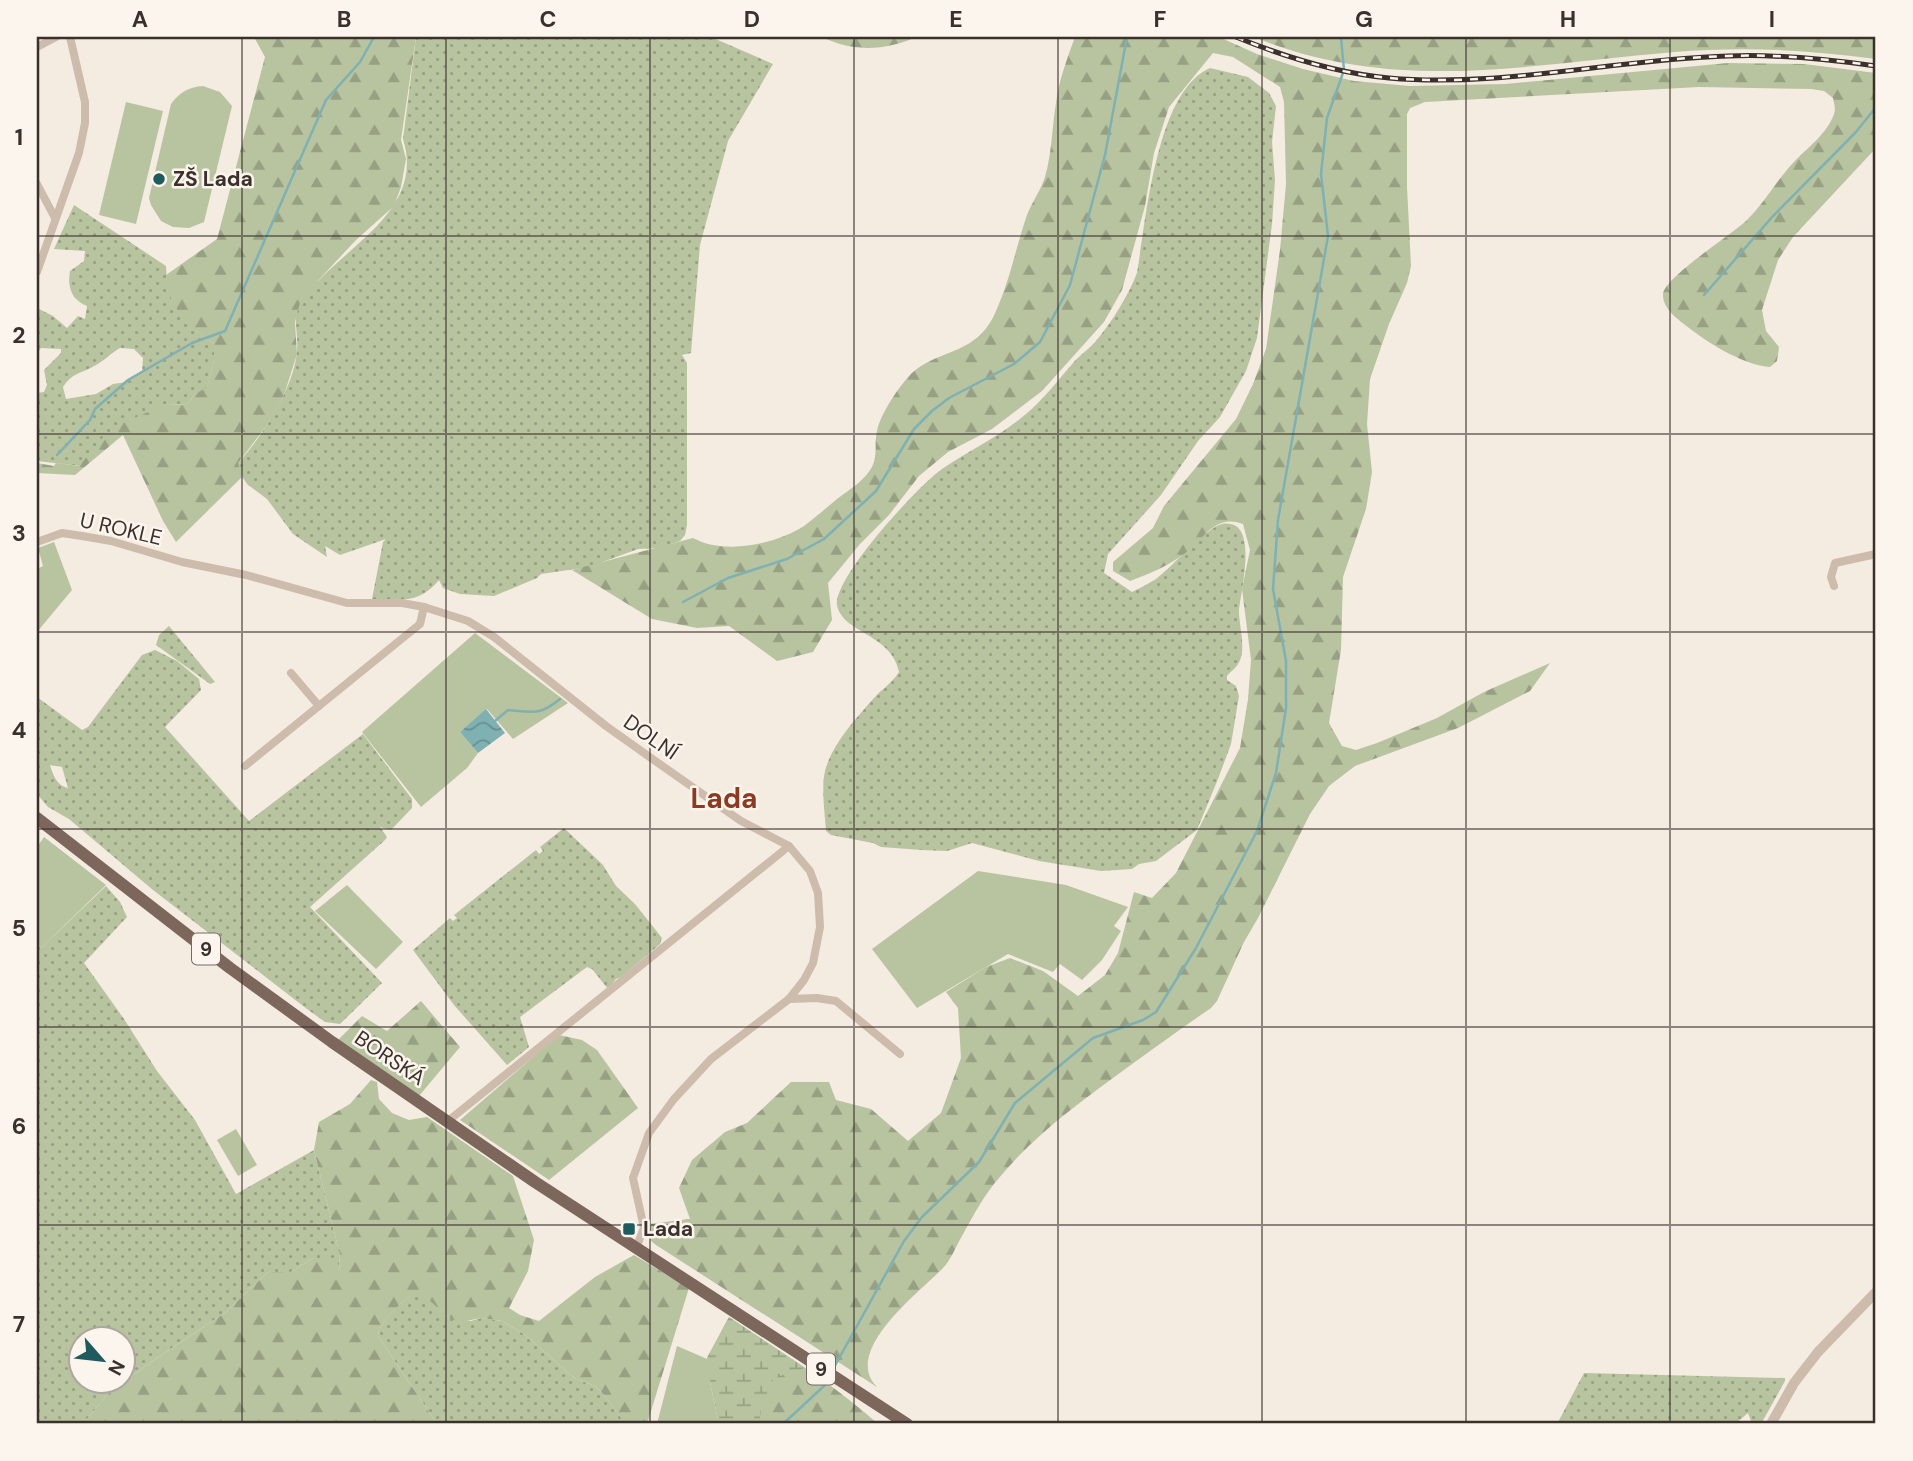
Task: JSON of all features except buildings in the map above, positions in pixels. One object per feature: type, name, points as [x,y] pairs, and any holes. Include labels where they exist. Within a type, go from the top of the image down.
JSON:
[{"type":"main road","name":"BORSKÁ","points":[[37,818],[230,968],[332,1042],[535,1182],[907,1424]]},
{"type":"street","points":[[37,47],[56,37]]},
{"type":"street","points":[[37,272],[79,153],[85,123],[85,102],[69,37]]},
{"type":"street","points":[[37,184],[55,219]]},
{"type":"street","name":"U ROKLE","points":[[37,542],[62,534],[82,536],[111,541],[198,566]]},
{"type":"street","points":[[1833,586],[1831,577],[1835,563],[1876,554]]},
{"type":"street","name":"DOLNÍ","points":[[198,566],[246,575],[347,603],[402,603],[456,616],[480,628],[639,750],[741,821],[789,846],[810,871],[820,907],[820,927],[813,963],[789,999],[711,1059],[680,1091],[649,1133],[633,1178],[644,1228],[636,1248]]},
{"type":"street","points":[[245,766],[420,624],[424,607]]},
{"type":"street","points":[[291,673],[319,706]]},
{"type":"street","points":[[448,1121],[789,846]]},
{"type":"street","points":[[789,999],[817,998],[836,1001],[900,1054]]},
{"type":"street","points":[[1771,1424],[1794,1383],[1810,1362],[1876,1292]]},
{"type":"green space","points":[[254,37],[416,37],[401,140],[406,159],[394,206],[356,240],[301,299],[295,322],[297,354],[285,392],[274,416],[238,463],[242,477],[176,542],[163,521],[123,435],[75,475],[37,473],[37,463],[79,466],[104,436],[125,422],[167,404],[187,405],[194,395],[207,387],[214,361],[214,344],[181,315],[171,297],[166,275],[217,239],[265,57]]},
{"type":"green space","points":[[416,37],[711,37],[773,64],[728,141],[700,245],[691,353],[682,355],[687,363],[687,525],[685,535],[680,541],[660,548],[638,549],[589,567],[541,574],[494,596],[460,594],[443,588],[439,580],[417,597],[401,600],[372,599],[383,542],[386,539],[340,555],[325,546],[327,557],[293,534],[267,499],[247,484],[238,470],[238,463],[266,426],[290,380],[297,351],[296,318],[301,299],[371,232],[397,200],[404,182],[407,162],[403,139]]},
{"type":"green space","points":[[822,37],[916,37],[893,45],[869,48],[845,45]]},
{"type":"green space","points":[[1075,37],[1219,37],[1257,54],[1303,69],[1354,81],[1410,86],[1505,84],[1728,63],[1804,64],[1876,73],[1876,148],[1793,237],[1778,260],[1762,310],[1766,331],[1779,347],[1777,361],[1770,367],[1740,359],[1701,337],[1670,311],[1663,295],[1673,279],[1685,268],[1746,221],[1787,170],[1822,134],[1835,110],[1833,98],[1824,91],[1699,87],[1425,102],[1410,108],[1407,114],[1407,187],[1411,266],[1370,379],[1367,424],[1372,472],[1366,509],[1343,577],[1341,650],[1329,723],[1342,746],[1356,750],[1437,718],[1484,692],[1550,663],[1530,691],[1458,728],[1355,766],[1329,786],[1310,814],[1217,1001],[1077,1105],[1013,1162],[984,1199],[946,1265],[903,1306],[876,1340],[869,1356],[869,1372],[877,1387],[656,1245],[651,1241],[648,1224],[690,1219],[679,1188],[692,1160],[725,1132],[747,1123],[791,1082],[829,1082],[836,1100],[871,1109],[908,1141],[941,1113],[961,1058],[958,1008],[946,992],[986,967],[1010,958],[1043,971],[1078,996],[1105,975],[1118,953],[1134,892],[1152,898],[1176,873],[1240,748],[1251,660],[1242,589],[1250,550],[1243,524],[1224,522],[1210,530],[1178,558],[1130,581],[1113,571],[1113,562],[1153,528],[1164,506],[1236,419],[1266,349],[1286,184],[1284,102],[1280,87],[1233,57],[1213,53],[1169,107],[1154,153],[1145,206],[1122,290],[1104,322],[1042,391],[992,429],[948,452],[919,476],[889,515],[860,544],[828,583],[832,620],[813,652],[777,661],[729,626],[697,628],[652,619],[572,570],[693,538],[719,546],[764,543],[804,526],[865,477],[874,462],[876,436],[882,417],[905,381],[931,360],[978,337],[996,311],[1027,215],[1045,177],[1059,86]]},
{"type":"green space","points":[[1254,37],[1876,37],[1876,59],[1801,51],[1726,49],[1515,68],[1411,70],[1359,66],[1307,55]]},
{"type":"green space","points":[[1210,68],[1248,77],[1269,93],[1276,106],[1272,142],[1275,180],[1272,224],[1257,338],[1246,371],[1220,417],[1198,441],[1161,495],[1108,554],[1104,573],[1132,592],[1156,579],[1215,527],[1222,524],[1234,525],[1241,532],[1246,558],[1239,611],[1242,652],[1237,666],[1227,676],[1227,680],[1236,686],[1239,696],[1231,744],[1197,830],[1156,861],[1139,864],[1132,869],[1101,871],[1039,861],[972,843],[947,851],[922,850],[881,847],[831,835],[826,831],[823,793],[828,761],[852,724],[899,672],[895,659],[887,649],[848,622],[841,614],[837,605],[839,592],[862,554],[915,493],[942,469],[1026,414],[1108,326],[1137,273],[1150,191],[1166,129],[1177,102],[1192,81]]},
{"type":"green space","points":[[203,86],[220,92],[232,106],[204,222],[189,228],[173,227],[161,221],[149,198],[171,104],[184,91]]},
{"type":"green space","points":[[126,102],[163,111],[136,224],[99,215]]},
{"type":"green space","points":[[74,205],[166,266],[167,282],[197,331],[214,344],[214,361],[207,388],[194,395],[187,405],[167,404],[90,454],[80,466],[37,461],[37,393],[44,392],[47,385],[44,370],[61,353],[61,349],[41,348],[37,354],[37,308],[53,316],[67,328],[78,316],[85,319],[87,306],[74,297],[69,283],[70,271],[84,261],[85,251],[54,249]],"holes":[[[120,348],[134,349],[143,358],[142,371],[127,382],[113,384],[96,394],[66,399],[63,387],[74,376]]]},
{"type":"green space","points":[[54,542],[72,590],[37,632],[37,569],[43,566],[38,548]]},
{"type":"green space","points":[[169,626],[215,682],[210,684],[156,645],[159,635]]},
{"type":"green space","points":[[475,633],[568,703],[513,739],[487,709],[460,732],[478,753],[467,768],[421,807],[362,732]]},
{"type":"green space","points":[[155,650],[177,661],[199,679],[201,690],[165,727],[249,821],[363,734],[412,799],[412,808],[391,830],[380,827],[387,837],[385,840],[310,907],[382,983],[340,1024],[325,1022],[307,1009],[153,890],[69,819],[48,807],[37,794],[37,697],[82,730],[88,727],[142,655]],"holes":[[[50,765],[62,767],[68,788],[58,782]]]},
{"type":"green space","points":[[564,828],[603,865],[616,886],[635,904],[662,938],[660,944],[616,979],[608,989],[592,969],[587,967],[520,1017],[529,1047],[507,1065],[454,1005],[413,950],[450,918],[453,921],[457,918],[454,915],[536,850],[539,854],[543,851],[540,847]]},
{"type":"green space","points":[[44,837],[106,885],[41,948],[37,944],[37,847]]},
{"type":"green space","points":[[978,871],[1066,885],[1128,907],[1114,926],[1121,931],[1102,960],[1082,980],[1060,964],[1053,972],[1008,954],[917,1008],[872,949]]},
{"type":"green space","points":[[347,885],[403,942],[376,969],[315,911]]},
{"type":"green space","points":[[106,886],[120,902],[127,917],[84,963],[157,1071],[195,1120],[236,1194],[314,1150],[340,1255],[339,1271],[313,1258],[291,1272],[268,1272],[226,1312],[136,1373],[136,1324],[66,1324],[66,1394],[108,1394],[83,1424],[37,1424],[37,944],[41,948]]},
{"type":"green space","points":[[421,1001],[460,1047],[419,1096],[338,1040],[362,1016],[387,1031]]},
{"type":"green space","points":[[559,1035],[582,1040],[597,1050],[638,1108],[549,1180],[460,1120]]},
{"type":"green space","points":[[371,1080],[377,1082],[379,1099],[392,1113],[409,1120],[427,1117],[513,1176],[534,1240],[528,1271],[509,1308],[520,1315],[539,1321],[595,1277],[634,1255],[689,1288],[647,1424],[621,1424],[621,1418],[595,1386],[574,1378],[524,1334],[502,1321],[481,1318],[461,1322],[449,1318],[418,1290],[388,1317],[378,1336],[437,1424],[83,1424],[108,1394],[136,1394],[136,1373],[226,1312],[268,1272],[291,1272],[313,1258],[327,1261],[339,1271],[340,1255],[314,1150],[319,1122],[350,1104]]},
{"type":"green space","points":[[236,1129],[257,1165],[238,1176],[217,1140]]},
{"type":"green space","points":[[418,1289],[449,1318],[502,1321],[524,1334],[574,1378],[595,1386],[622,1419],[621,1424],[437,1424],[378,1336],[388,1317]]},
{"type":"green space","points":[[729,1317],[824,1381],[878,1424],[719,1424],[707,1358]]},
{"type":"green space","points":[[729,1317],[805,1368],[774,1378],[762,1404],[759,1424],[719,1424],[709,1378],[714,1362],[707,1358]]},
{"type":"green space","points":[[677,1346],[714,1362],[709,1378],[719,1424],[657,1424]]},
{"type":"green space","points":[[1584,1373],[1785,1378],[1785,1381],[1761,1424],[1752,1424],[1748,1413],[1735,1424],[1557,1424]]},
{"type":"water","points":[[486,709],[505,733],[478,753],[460,732]]},
{"type":"waterway","points":[[57,455],[90,420],[95,409],[128,380],[192,343],[225,331],[326,100],[360,62],[374,37]]},
{"type":"waterway","points":[[683,602],[728,578],[787,559],[824,539],[876,491],[914,429],[932,411],[949,398],[1014,364],[1040,342],[1070,285],[1105,155],[1127,37]]},
{"type":"waterway","points":[[832,1371],[904,1241],[922,1217],[979,1162],[1015,1103],[1093,1038],[1143,1020],[1156,1012],[1196,948],[1257,831],[1276,773],[1286,708],[1286,661],[1273,589],[1278,520],[1328,236],[1321,174],[1327,118],[1344,70],[1341,37]]},
{"type":"waterway","points":[[1704,295],[1773,216],[1856,132],[1876,107]]},
{"type":"waterway","points":[[495,721],[508,710],[536,712],[560,699]]},
{"type":"waterway","points":[[783,1424],[824,1386],[829,1377]]},
{"type":"railway","points":[[1236,37],[1330,68],[1369,76],[1431,80],[1516,76],[1728,56],[1802,58],[1876,66]]},
{"type":"place","name":"ZŠ Lada","points":[[159,179]]},
{"type":"place","name":"Lada","points":[[629,1229]]},
{"type":"district","name":"Lada","points":[[724,798]]}]
